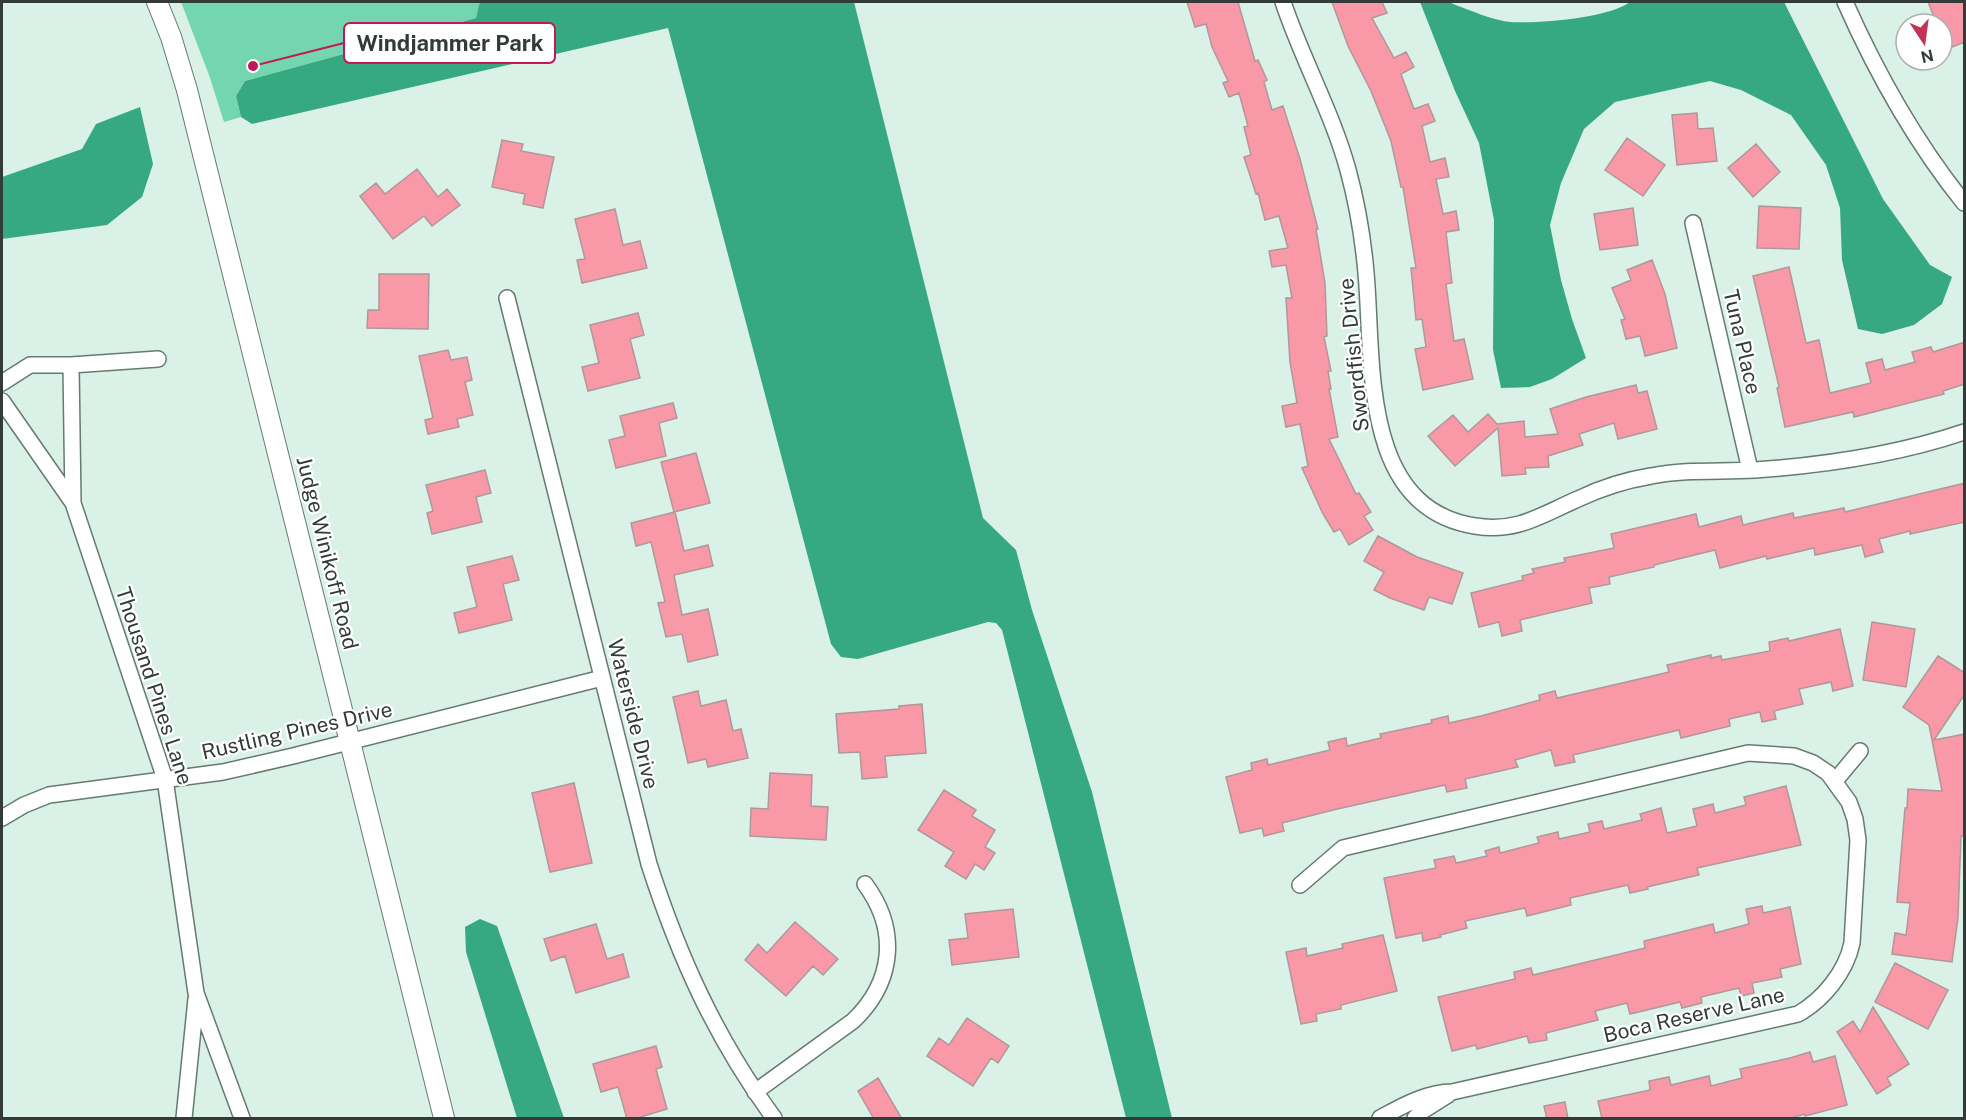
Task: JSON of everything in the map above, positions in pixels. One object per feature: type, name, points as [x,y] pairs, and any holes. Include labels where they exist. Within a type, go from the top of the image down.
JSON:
[{"type":"street","name":"Judge Winikoff Road","points":[[157,2],[177,54],[187,90],[444,1119]]},
{"type":"street","name":"Swordfish Drive","points":[[1283,2],[1331,118],[1348,170],[1359,218],[1365,261],[1371,364],[1386,450],[1397,474],[1414,495],[1436,512],[1474,526],[1501,528],[1528,523],[1577,499],[1627,481],[1654,475],[1694,470],[1750,470],[1818,466],[1925,445],[1965,432]]},
{"type":"street","points":[[1845,2],[1886,84],[1918,138],[1963,198]]},
{"type":"street","name":"Tuna Place","points":[[1693,223],[1750,470]]},
{"type":"street","name":"Waterside Drive","points":[[507,298],[649,864],[667,920],[689,973],[715,1026],[774,1119]]},
{"type":"street","points":[[2,383],[30,365],[70,365],[158,359]]},
{"type":"street","name":"Thousand Pines Lane","points":[[70,365],[73,503]]},
{"type":"street","name":"Thousand Pines Lane","points":[[2,400],[73,503],[165,779],[196,993],[242,1119]]},
{"type":"street","name":"Rustling Pines Drive","points":[[2,818],[30,802],[50,795],[223,771],[349,742],[602,678]]},
{"type":"street","points":[[1835,781],[1860,752]]},
{"type":"street","name":"Boca Reserve Lane","points":[[1300,885],[1343,848],[1748,753],[1794,756],[1813,763],[1835,781],[1849,802],[1855,819],[1858,840],[1852,943],[1849,958],[1829,988],[1813,1005],[1798,1014],[1430,1095],[1400,1107],[1380,1119]]},
{"type":"street","points":[[755,1092],[853,1021],[877,992],[887,962],[886,930],[879,906],[865,884]]},
{"type":"street","name":"Thousand Pines Lane","points":[[184,1119],[196,993]]},
{"type":"street","name":"Boca Reserve Lane","points":[[1415,1119],[1421,1112],[1452,1092]]},
{"type":"shaded area","points":[[181,2],[480,2],[481,4],[476,18],[245,81],[236,96],[241,117],[224,122]]},
{"type":"shaded area","points":[[480,2],[854,2],[983,518],[1016,550],[1032,610],[1092,792],[1172,1118],[1126,1118],[1002,630],[996,623],[988,622],[858,659],[841,657],[831,644],[668,28],[252,124],[241,117],[236,96],[245,81],[476,18]]},
{"type":"shaded area","points":[[1420,2],[1450,2],[1497,20],[1523,22],[1555,21],[1590,16],[1620,8],[1630,2],[1784,2],[1883,199],[1930,265],[1952,277],[1942,304],[1914,325],[1882,334],[1858,329],[1842,260],[1840,208],[1826,165],[1791,115],[1741,90],[1710,81],[1615,102],[1584,129],[1561,183],[1550,225],[1561,280],[1586,358],[1552,379],[1530,387],[1501,388],[1493,350],[1494,220],[1479,143],[1455,91]]},
{"type":"shaded area","points":[[140,107],[153,164],[142,197],[107,225],[2,239],[2,177],[82,149],[96,124]]},
{"type":"shaded area","points":[[480,919],[497,926],[564,1118],[517,1118],[466,952],[465,927]]},
{"type":"building","points":[[1187,2],[1238,2],[1255,61],[1258,60],[1267,80],[1264,82],[1272,110],[1283,106],[1300,159],[1318,229],[1316,229],[1325,283],[1327,336],[1324,337],[1331,371],[1328,371],[1331,389],[1329,389],[1338,437],[1329,439],[1356,494],[1359,493],[1371,512],[1364,516],[1373,530],[1349,545],[1340,529],[1334,532],[1323,514],[1302,468],[1308,466],[1300,424],[1286,427],[1282,406],[1297,403],[1290,362],[1286,298],[1292,298],[1286,265],[1272,267],[1269,251],[1288,248],[1279,216],[1265,220],[1258,193],[1256,194],[1244,157],[1251,155],[1244,127],[1248,126],[1239,93],[1229,97],[1223,83],[1228,81],[1212,47],[1206,24],[1195,27]]},
{"type":"building","points":[[1332,2],[1382,2],[1387,13],[1372,18],[1394,58],[1406,52],[1414,67],[1401,74],[1414,109],[1428,104],[1435,121],[1422,126],[1430,162],[1445,158],[1449,177],[1436,179],[1443,214],[1456,211],[1459,230],[1446,232],[1452,283],[1446,284],[1454,341],[1464,339],[1473,379],[1423,390],[1415,349],[1426,347],[1422,319],[1416,320],[1411,268],[1416,268],[1403,187],[1401,187],[1391,141],[1371,91],[1348,46]]},
{"type":"building","points":[[1928,2],[1965,2],[1965,42],[1954,46],[1954,12],[1932,12]]},
{"type":"building","points":[[1697,113],[1698,129],[1713,128],[1717,161],[1677,165],[1672,115]]},
{"type":"building","points":[[1627,138],[1665,165],[1643,196],[1605,170]]},
{"type":"building","points":[[502,140],[523,144],[521,151],[554,157],[543,208],[523,204],[525,194],[492,187]]},
{"type":"building","points":[[1756,144],[1780,172],[1753,197],[1728,168]]},
{"type":"building","points":[[417,169],[438,197],[447,189],[460,205],[432,226],[424,216],[393,239],[360,196],[376,183],[385,194]]},
{"type":"building","points":[[1759,206],[1801,208],[1799,249],[1757,248]]},
{"type":"building","points":[[1633,208],[1638,245],[1600,250],[1594,214]]},
{"type":"building","points":[[615,209],[623,245],[640,241],[647,268],[582,283],[577,260],[585,259],[575,219]]},
{"type":"building","points":[[1652,260],[1665,294],[1677,348],[1645,356],[1640,336],[1626,339],[1621,320],[1625,319],[1612,288],[1631,280],[1627,270]]},
{"type":"building","points":[[1789,267],[1806,343],[1819,340],[1830,393],[1871,383],[1866,363],[1882,359],[1885,370],[1915,362],[1912,352],[1931,347],[1933,352],[1965,342],[1965,384],[1943,391],[1944,394],[1854,417],[1853,412],[1785,427],[1777,388],[1779,387],[1753,276]]},
{"type":"building","points":[[379,274],[429,274],[428,329],[367,328],[368,310],[379,310]]},
{"type":"building","points":[[638,313],[644,335],[630,339],[640,378],[588,391],[582,367],[599,363],[590,325]]},
{"type":"building","points":[[448,350],[451,360],[467,357],[472,380],[465,382],[473,415],[457,419],[459,427],[428,434],[425,420],[433,418],[419,356]]},
{"type":"building","points":[[1636,385],[1638,393],[1647,391],[1657,429],[1618,439],[1614,423],[1579,434],[1583,445],[1548,456],[1549,467],[1525,468],[1526,474],[1502,476],[1498,428],[1455,466],[1428,436],[1453,415],[1468,432],[1488,414],[1497,424],[1524,421],[1525,437],[1558,434],[1550,409],[1586,397]]},
{"type":"building","points":[[673,403],[677,418],[659,423],[666,456],[616,468],[609,440],[625,436],[620,416]]},
{"type":"building","points":[[696,453],[710,503],[674,512],[661,462]]},
{"type":"building","points":[[485,470],[491,493],[476,497],[482,522],[432,534],[427,513],[433,511],[426,485]]},
{"type":"building","points":[[1965,483],[1965,522],[1910,534],[1910,531],[1879,539],[1883,552],[1865,557],[1862,545],[1815,555],[1814,548],[1767,559],[1766,556],[1720,568],[1715,550],[1609,577],[1610,584],[1589,588],[1592,603],[1520,620],[1522,631],[1502,636],[1499,622],[1479,627],[1471,593],[1523,580],[1522,576],[1534,573],[1532,569],[1565,562],[1564,558],[1614,548],[1611,534],[1696,514],[1699,527],[1741,516],[1743,525],[1793,513],[1794,518],[1844,508],[1845,512]]},
{"type":"building","points":[[675,512],[684,551],[708,545],[713,566],[674,575],[682,615],[708,609],[718,655],[688,662],[682,634],[666,637],[658,603],[665,602],[651,542],[636,546],[631,523]]},
{"type":"building","points":[[1378,536],[1417,557],[1463,573],[1452,604],[1429,597],[1424,610],[1374,590],[1384,572],[1364,561]]},
{"type":"building","points":[[512,556],[519,580],[503,584],[512,620],[459,633],[454,613],[477,607],[467,567]]},
{"type":"building","points":[[1872,622],[1915,629],[1906,687],[1863,680]]},
{"type":"building","points":[[1840,629],[1853,686],[1833,691],[1831,682],[1799,689],[1803,704],[1774,711],[1776,719],[1762,722],[1760,712],[1729,719],[1730,726],[1681,738],[1679,730],[1573,755],[1575,762],[1555,766],[1551,750],[1515,760],[1518,767],[1465,779],[1467,788],[1447,792],[1445,785],[1333,810],[1282,823],[1284,831],[1264,836],[1262,828],[1240,833],[1226,777],[1252,770],[1251,763],[1267,759],[1268,765],[1330,750],[1328,742],[1346,738],[1347,746],[1381,738],[1380,734],[1432,723],[1431,720],[1448,716],[1449,723],[1481,716],[1540,700],[1539,695],[1555,691],[1557,698],[1648,677],[1669,672],[1667,665],[1711,655],[1711,658],[1721,656],[1722,660],[1770,651],[1769,642],[1788,638],[1789,641]]},
{"type":"building","points":[[1938,656],[1965,673],[1965,694],[1934,740],[1965,734],[1965,836],[1961,836],[1958,918],[1952,962],[1892,954],[1895,933],[1906,935],[1910,903],[1897,902],[1908,789],[1942,791],[1929,725],[1903,707]]},
{"type":"building","points":[[698,691],[701,706],[726,700],[733,731],[741,729],[748,758],[708,767],[706,759],[688,763],[673,697]]},
{"type":"building","points":[[922,704],[926,753],[885,756],[887,777],[862,779],[860,752],[839,753],[836,714],[899,709],[899,706]]},
{"type":"building","points":[[770,773],[812,775],[811,806],[828,807],[826,840],[750,836],[751,808],[768,809]]},
{"type":"building","points":[[574,783],[592,863],[550,872],[532,793]]},
{"type":"building","points":[[1786,786],[1801,845],[1697,868],[1699,875],[1647,887],[1648,889],[1630,893],[1628,885],[1570,898],[1571,905],[1527,916],[1525,908],[1465,921],[1467,928],[1440,935],[1441,937],[1423,941],[1422,933],[1396,938],[1384,878],[1436,868],[1434,860],[1454,856],[1456,863],[1487,856],[1485,851],[1499,847],[1500,853],[1539,843],[1537,837],[1558,832],[1559,839],[1590,832],[1588,824],[1602,821],[1604,829],[1642,820],[1640,814],[1661,808],[1667,833],[1697,826],[1693,809],[1713,804],[1715,813],[1746,805],[1744,797]]},
{"type":"building","points":[[944,790],[976,810],[972,816],[995,830],[985,847],[995,853],[984,870],[975,864],[966,879],[945,866],[954,852],[918,830]]},
{"type":"building","points":[[1762,906],[1763,913],[1790,907],[1801,964],[1780,969],[1782,977],[1752,983],[1754,993],[1741,996],[1739,988],[1701,997],[1702,1003],[1682,1008],[1680,1002],[1630,1014],[1627,1003],[1595,1011],[1598,1020],[1546,1033],[1547,1040],[1529,1043],[1527,1036],[1477,1049],[1476,1045],[1452,1051],[1438,997],[1515,979],[1514,972],[1531,968],[1533,975],[1645,948],[1644,941],[1713,924],[1715,933],[1749,924],[1746,909]]},
{"type":"building","points":[[1013,909],[1019,957],[952,965],[949,940],[968,938],[965,914]]},
{"type":"building","points":[[795,922],[838,959],[823,975],[813,966],[786,996],[745,960],[758,944],[767,953]]},
{"type":"building","points":[[596,924],[607,959],[623,954],[629,977],[576,993],[565,956],[551,961],[544,939]]},
{"type":"building","points":[[1383,935],[1397,991],[1341,1005],[1341,1009],[1316,1014],[1317,1021],[1301,1024],[1286,952],[1306,948],[1307,956],[1343,948],[1342,944]]},
{"type":"building","points":[[1895,963],[1948,990],[1928,1029],[1875,1002]]},
{"type":"building","points":[[1873,1007],[1909,1064],[1887,1078],[1891,1085],[1877,1094],[1837,1032],[1853,1021],[1860,1032]]},
{"type":"building","points":[[967,1018],[1009,1046],[998,1063],[991,1058],[973,1086],[927,1056],[939,1038],[949,1045]]},
{"type":"building","points":[[656,1046],[662,1067],[656,1069],[667,1109],[627,1119],[618,1087],[601,1092],[593,1064]]},
{"type":"building","points":[[1810,1052],[1813,1062],[1835,1056],[1847,1105],[1787,1119],[1602,1119],[1598,1101],[1650,1090],[1649,1081],[1669,1077],[1671,1085],[1709,1076],[1711,1086],[1742,1078],[1740,1069]]},
{"type":"building","points":[[878,1078],[902,1119],[874,1119],[858,1091]]},
{"type":"building","points":[[1565,1102],[1568,1119],[1547,1119],[1544,1106]]},
{"type":"place","name":"Windjammer Park","points":[[253,66]]}]
